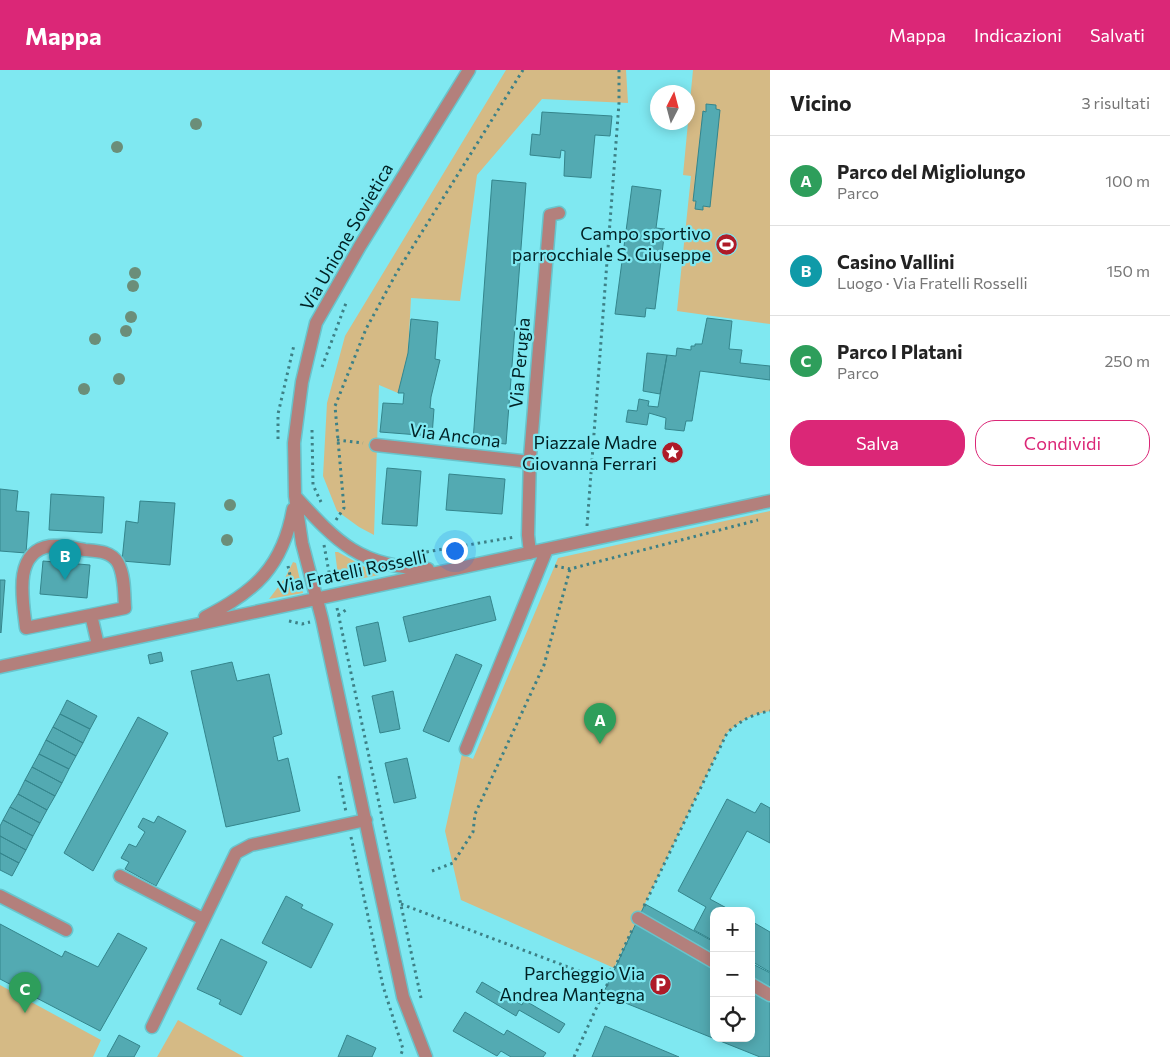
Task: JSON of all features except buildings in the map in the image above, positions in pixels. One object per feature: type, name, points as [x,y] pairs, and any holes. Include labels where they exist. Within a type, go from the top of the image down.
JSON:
[{"type":"street","name":"Via Unione Sovietica","points":[[426,1057],[403,997],[322,619],[302,543],[295,496],[294,443],[302,382],[316,323],[360,246],[469,70]]},
{"type":"street","name":"Via Perugia","points":[[530,552],[528,535],[530,462],[550,215],[559,213]]},
{"type":"street","name":"Via Ancona","points":[[376,445],[530,462]]},
{"type":"street","name":"Via Unione Sovietica","points":[[189,626],[242,596],[263,578],[280,554],[286,541],[295,496]]},
{"type":"street","points":[[295,496],[331,528],[352,551],[374,561],[411,568],[448,569]]},
{"type":"street","name":"Via Fratelli Rosselli","points":[[0,667],[770,501]]},
{"type":"street","points":[[60,546],[105,553],[114,557],[121,571],[125,608],[91,615],[26,628],[21,588],[26,565],[34,554],[44,548],[60,546]]},
{"type":"street","points":[[466,749],[546,549]]},
{"type":"street","points":[[91,615],[98,645]]},
{"type":"street","points":[[152,1027],[233,857],[240,849],[250,845],[366,820]]},
{"type":"street","points":[[120,876],[203,919]]},
{"type":"street","points":[[0,896],[66,930]]},
{"type":"street","points":[[638,918],[710,960]]},
{"type":"street","points":[[755,986],[770,995]]},
{"type":"path","points":[[421,1000],[323,541],[344,508],[335,406],[366,329],[397,272],[523,70]]},
{"type":"path","points":[[584,565],[619,103],[619,70]]},
{"type":"path","points":[[320,373],[340,314],[349,298]]},
{"type":"path","points":[[312,425],[313,485],[323,505]]},
{"type":"path","points":[[337,440],[376,445]]},
{"type":"path","points":[[330,518],[331,528]]},
{"type":"path","points":[[540,564],[570,569],[761,520]]},
{"type":"path","points":[[411,552],[420,553],[528,535]]},
{"type":"path","points":[[432,871],[453,863],[473,832],[475,814],[544,665],[570,569]]},
{"type":"path","points":[[282,623],[291,621],[302,624],[339,615],[346,609],[356,607]]},
{"type":"path","points":[[574,1057],[614,968],[727,733],[741,721],[757,713],[770,711]]},
{"type":"path","points":[[400,904],[584,973],[605,973],[614,968]]},
{"type":"shaded area","points":[[506,70],[626,70],[628,103],[542,99],[477,175],[460,301],[411,298],[408,353],[398,393],[379,385],[374,535],[337,511],[323,476],[327,403],[345,336]]},
{"type":"shaded area","name":"Campo sportivo parrocchiale S. Giuseppe","points":[[693,70],[770,70],[770,324],[677,311],[691,176],[683,175],[687,130],[695,130],[695,85],[692,85]]},
{"type":"shaded area","points":[[770,511],[770,711],[747,719],[727,733],[614,968],[461,900],[445,831],[462,754],[473,759],[558,558]]},
{"type":"shaded area","points":[[335,552],[338,552],[379,575],[339,583]]},
{"type":"shaded area","points":[[293,562],[296,563],[303,593],[269,599],[285,578]]},
{"type":"shaded area","points":[[0,985],[101,1040],[93,1057],[0,1057]]},
{"type":"shaded area","points":[[178,1020],[244,1057],[157,1057]]},
{"type":"place","name":"Campo sportivo parrocchiale S. Giuseppe","points":[[727,244]]},
{"type":"place","name":"Piazzale Madre Giovanna Ferrari","points":[[673,453]]},
{"type":"place","name":"Casino Vallini","points":[[65,580]]},
{"type":"place","name":"Parco del Migliolungo","points":[[600,744]]},
{"type":"place","name":"Parcheggio Via Andrea Mantegna","points":[[661,984]]},
{"type":"place","name":"Parco I Platani","points":[[25,1013]]}]
